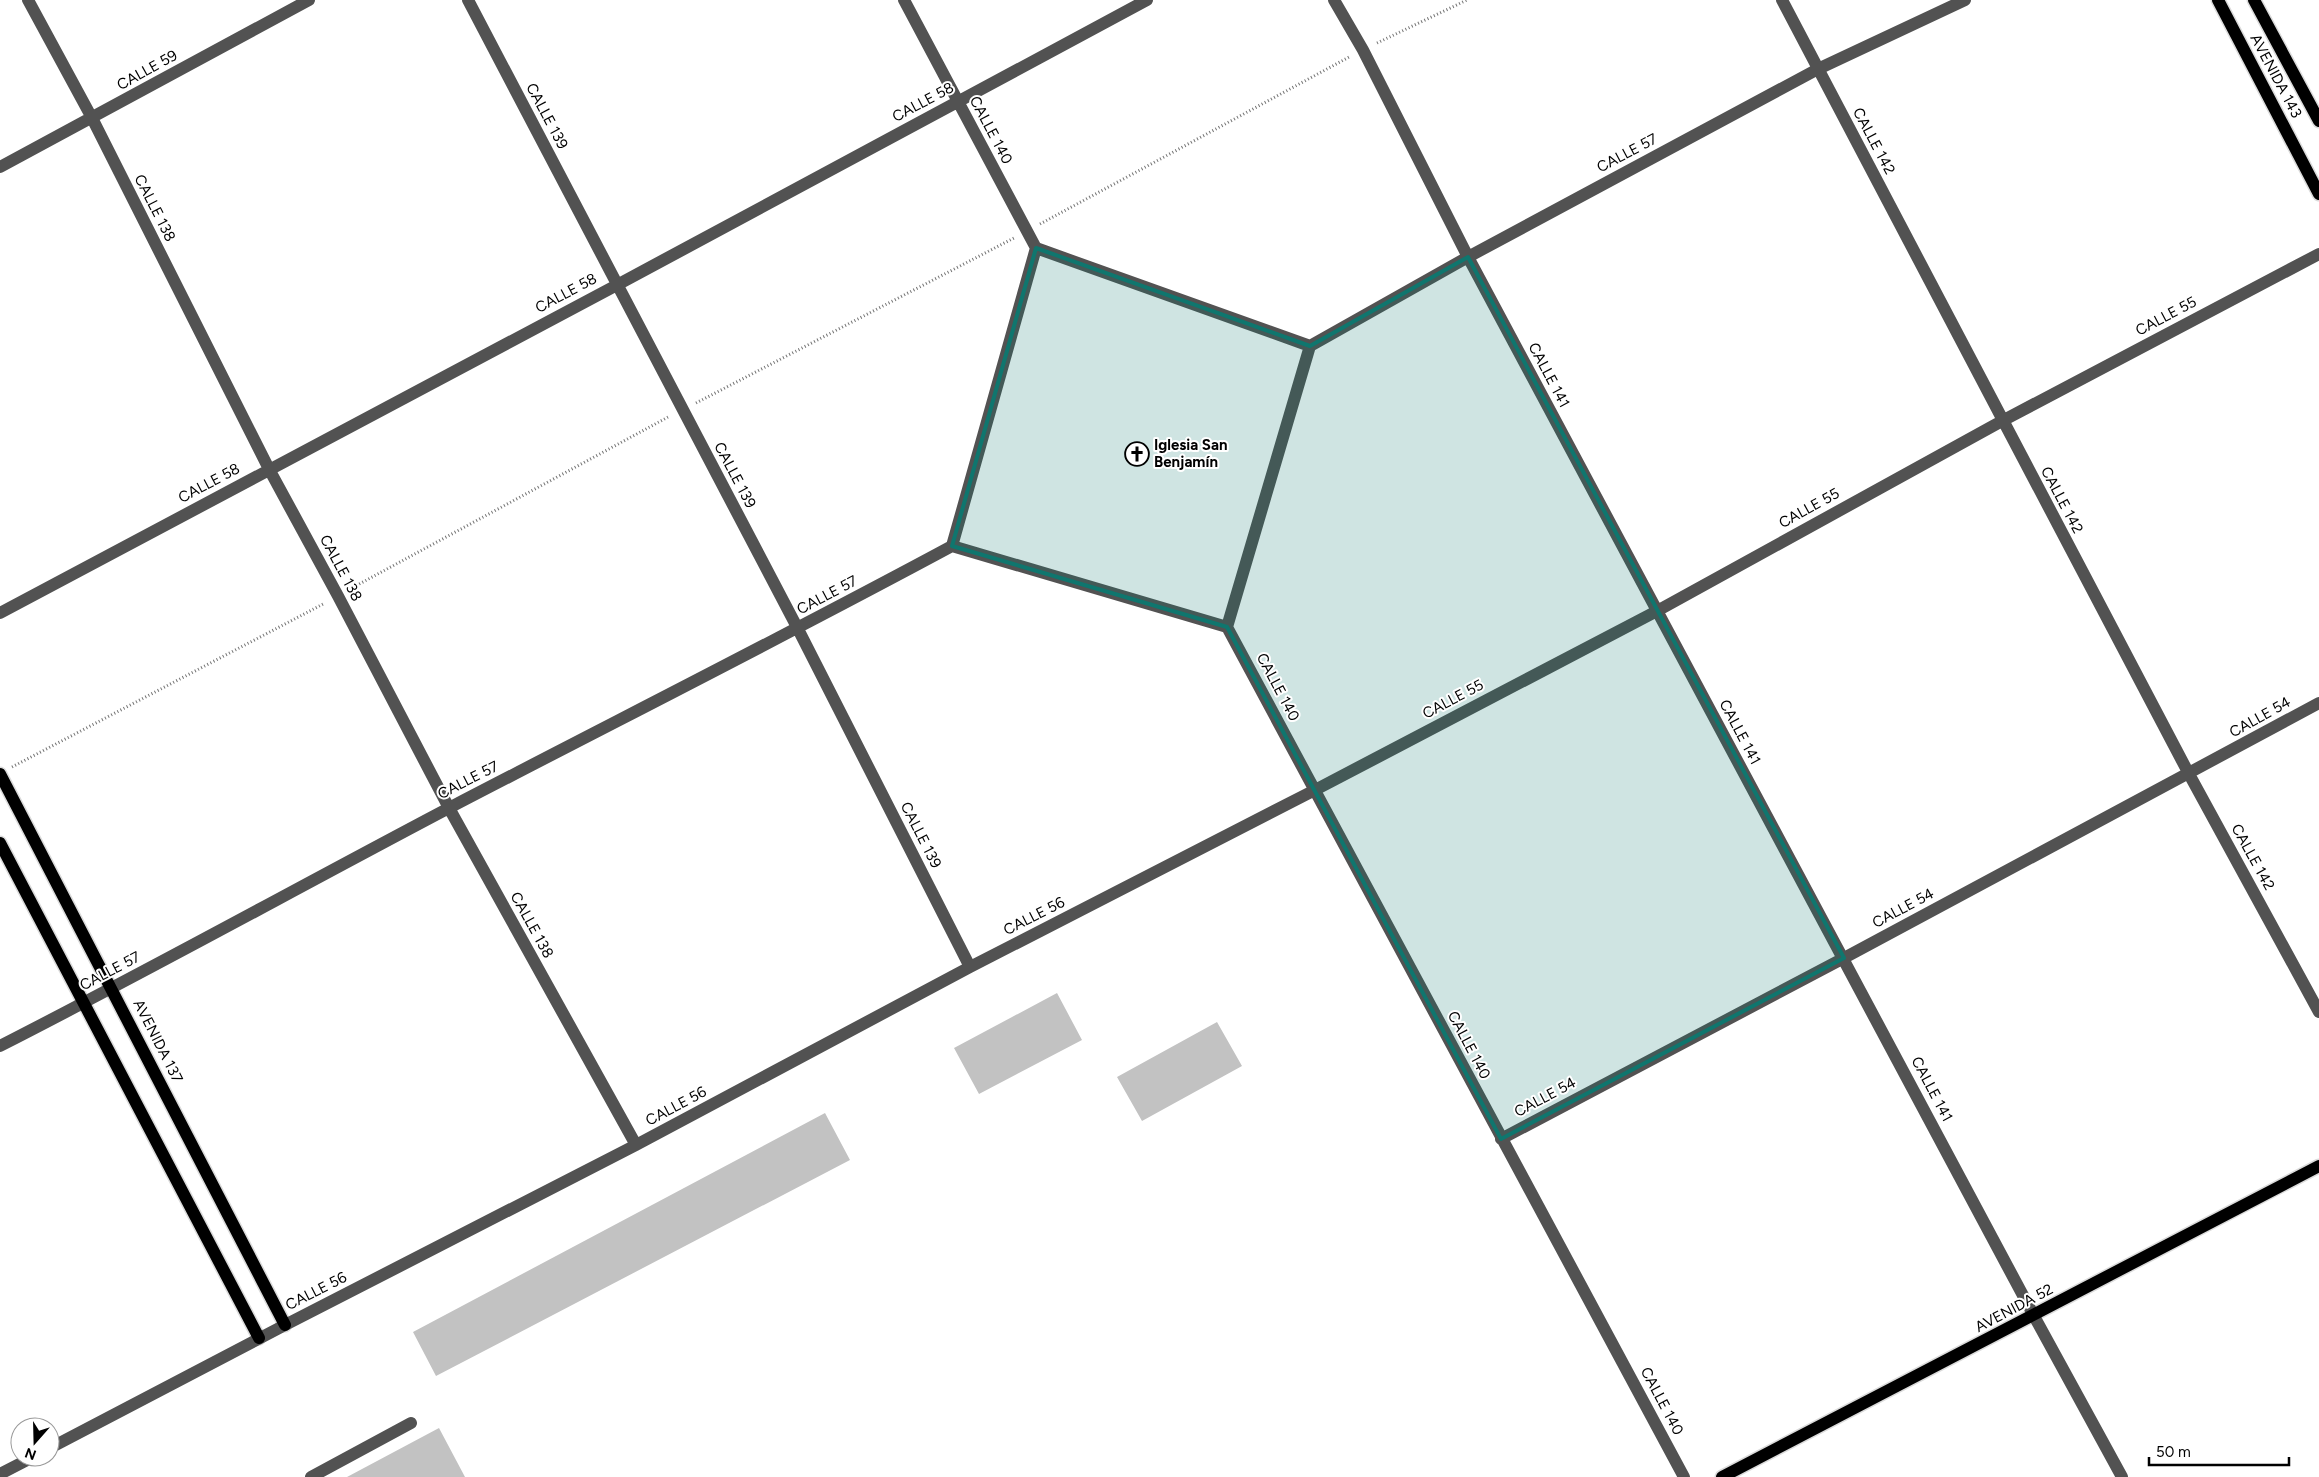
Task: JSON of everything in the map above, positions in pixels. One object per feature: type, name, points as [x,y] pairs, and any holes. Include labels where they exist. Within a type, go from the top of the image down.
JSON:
[{"type":"main road","name":"AVENIDA 143","points":[[2218,0],[2319,194]]},
{"type":"main road","name":"AVENIDA 143","points":[[2254,0],[2319,121]]},
{"type":"main road","name":"AVENIDA 137","points":[[4,771],[285,1325]]},
{"type":"main road","points":[[0,843],[259,1338]]},
{"type":"main road","name":"AVENIDA 52","points":[[1722,1477],[2319,1166]]},
{"type":"street","name":"CALLE 138","points":[[28,0],[92,118],[269,469],[449,808],[636,1145]]},
{"type":"street","name":"CALLE 59","points":[[0,167],[310,0]]},
{"type":"street","name":"CALLE 139","points":[[468,0],[798,630],[970,967]]},
{"type":"street","name":"CALLE 140","points":[[904,0],[1036,248]]},
{"type":"street","name":"CALLE 58","points":[[0,613],[617,285],[1147,0]]},
{"type":"street","name":"CALLE 141","points":[[1334,0],[1364,50],[1468,257],[2122,1477]]},
{"type":"street","name":"CALLE 142","points":[[1782,0],[2188,774],[2319,1012]]},
{"type":"street","name":"CALLE 57","points":[[1310,346],[1468,257],[1818,69],[1965,0]]},
{"type":"street","points":[[1036,248],[1310,346],[1227,627],[952,546],[1036,248]]},
{"type":"street","name":"CALLE 55","points":[[1315,790],[1657,610],[2002,421],[2319,254]]},
{"type":"street","name":"CALLE 57","points":[[0,1046],[113,989],[449,808],[798,630],[952,546]]},
{"type":"street","name":"CALLE 140","points":[[1227,627],[1684,1477]]},
{"type":"street","name":"CALLE 54","points":[[1501,1139],[1844,958],[2319,703]]},
{"type":"street","name":"CALLE 56","points":[[60,1443],[259,1338],[636,1145],[970,967],[1315,790]]},
{"type":"street","points":[[311,1477],[411,1423]]},
{"type":"street","points":[[0,1474],[14,1467]]},
{"type":"path","points":[[4,771],[338,596],[683,409],[1026,232],[1364,50],[1467,0]]},
{"type":"highlighted area","points":[[1036,248],[1310,346],[1468,257],[1844,958],[1501,1139],[1227,627],[952,546]]},
{"type":"building","points":[[1057,993],[1082,1040],[979,1094],[954,1048]]},
{"type":"building","points":[[1217,1022],[1242,1066],[1142,1121],[1117,1077]]},
{"type":"building","points":[[825,1113],[850,1160],[436,1376],[413,1332]]},
{"type":"building","points":[[439,1428],[465,1477],[347,1477]]},
{"type":"place","name":"Iglesia San Benjamín","points":[[1137,454]]}]
